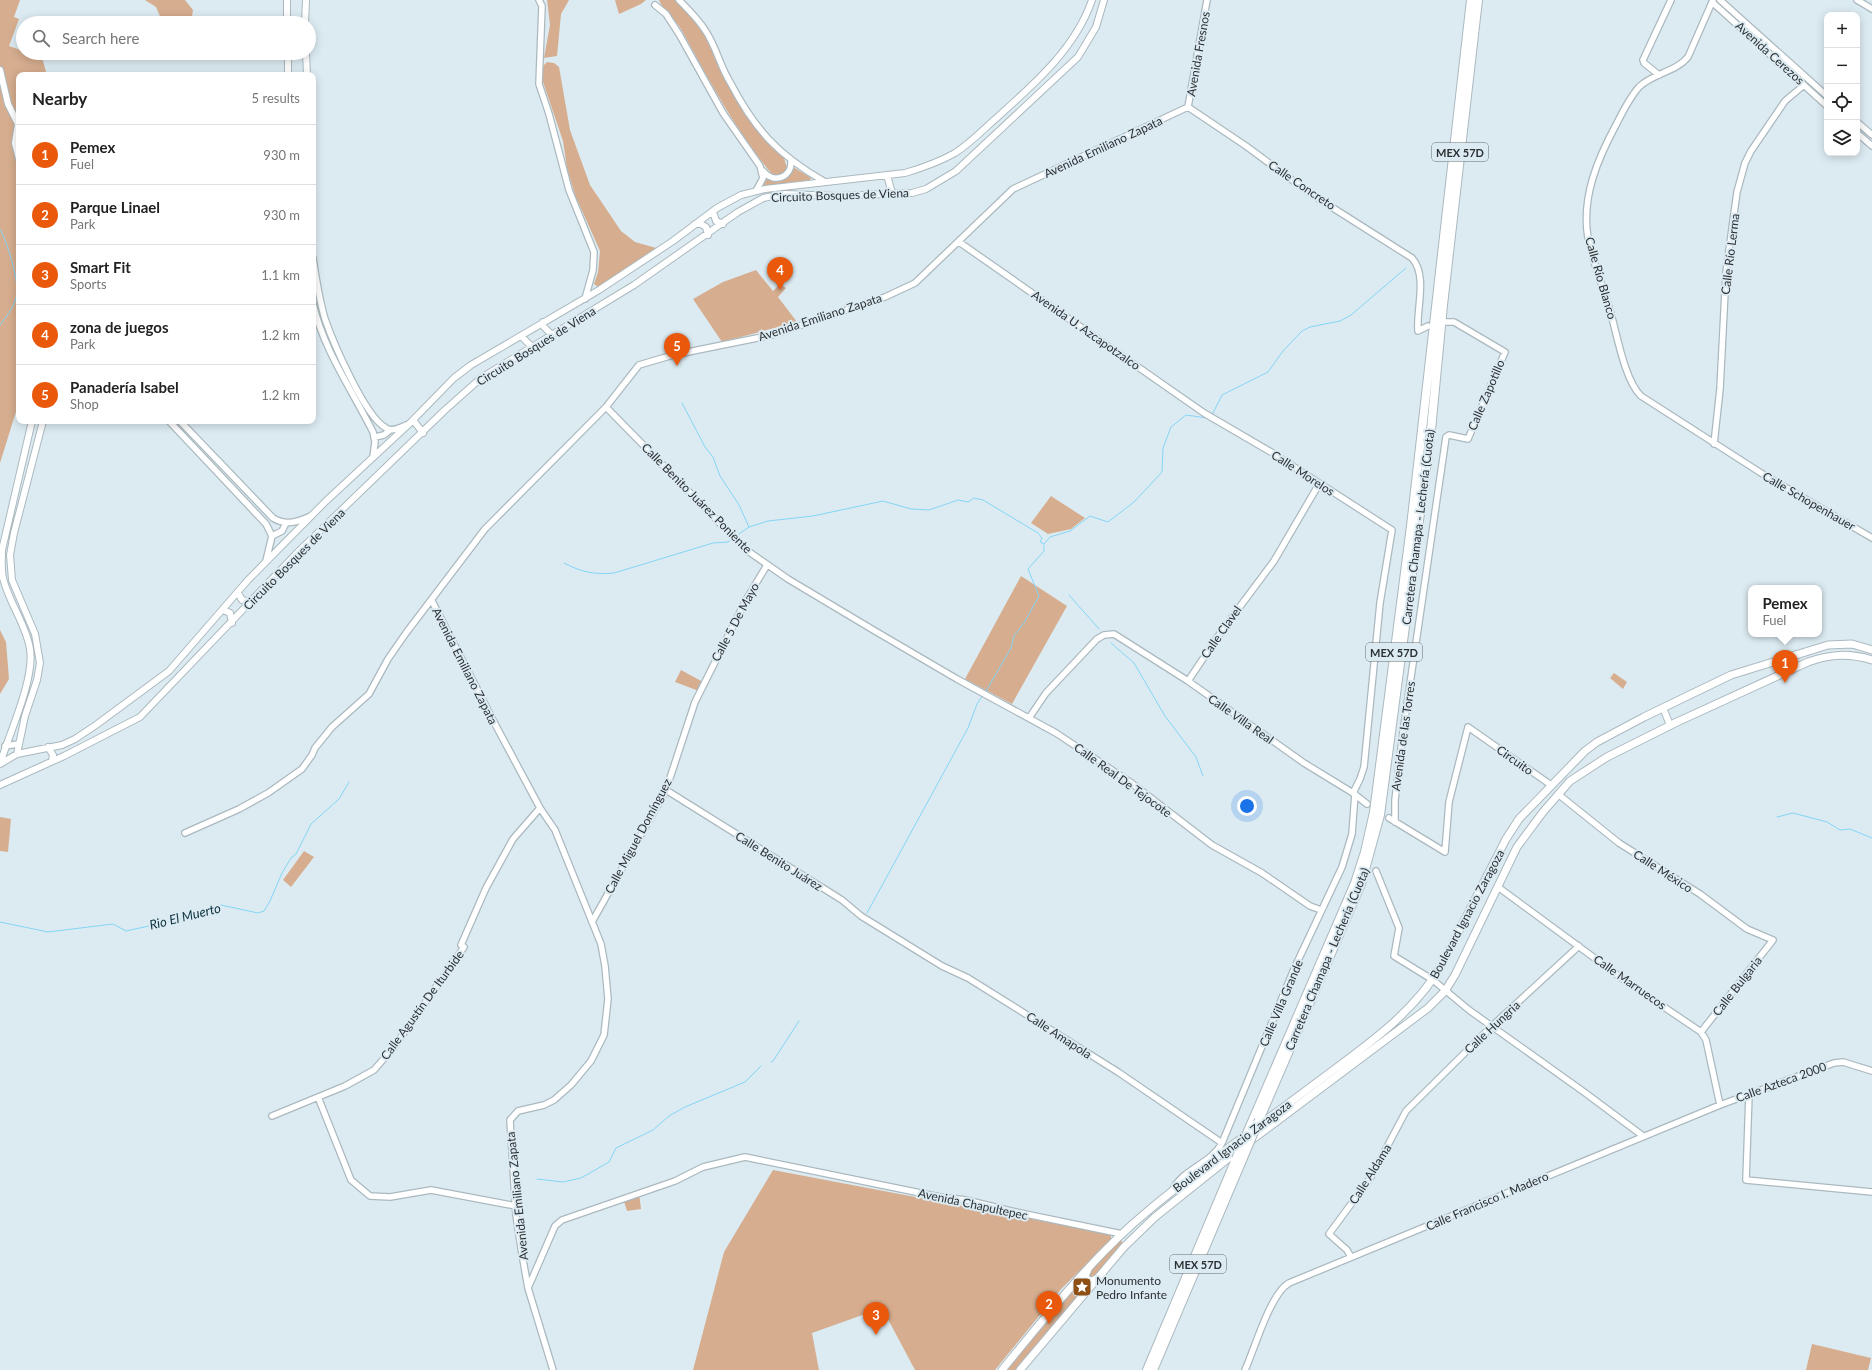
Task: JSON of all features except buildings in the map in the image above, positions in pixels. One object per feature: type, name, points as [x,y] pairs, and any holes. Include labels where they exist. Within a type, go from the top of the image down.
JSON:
[{"type":"highway","name":"Carretera Chamapa - Lechería (Cuota)","points":[[1153,1370],[1239,1159],[1250,1124],[1355,883],[1365,852],[1380,779],[1471,0]]},
{"type":"highway","name":"Carretera Chamapa - Lechería (Cuota)","points":[[1147,1370],[1239,1159],[1259,1120],[1361,884],[1380,815],[1431,430],[1443,305],[1478,0]]},
{"type":"main road","points":[[287,0],[287,16]]},
{"type":"main road","points":[[306,0],[306,16]]},
{"type":"main road","name":"Circuito Bosques de Viena","points":[[0,764],[17,754],[62,744],[85,733],[169,671],[266,562],[454,378],[471,366],[543,322],[585,299],[713,211],[741,195],[756,191],[887,175],[921,169],[938,162],[962,148],[1044,72],[1065,50],[1078,31],[1092,0]]},
{"type":"main road","name":"Circuito Bosques de Viena","points":[[0,785],[64,756],[140,717],[232,623],[296,554],[481,378],[634,285],[708,235],[738,212],[763,198],[785,194],[837,196],[912,193],[926,189],[956,170],[1057,79],[1078,58],[1096,27],[1104,0]]},
{"type":"main road","points":[[288,60],[288,72]]},
{"type":"main road","points":[[306,60],[307,72]]},
{"type":"main road","points":[[0,70],[8,104],[16,120]]},
{"type":"main road","points":[[1044,72],[1057,79]]},
{"type":"main road","points":[[1044,72],[1050,85]]},
{"type":"main road","points":[[16,137],[16,147]]},
{"type":"main road","points":[[887,175],[892,194]]},
{"type":"main road","points":[[713,211],[714,218],[722,224]]},
{"type":"main road","points":[[695,224],[703,225],[707,229],[708,235]]},
{"type":"main road","points":[[543,322],[544,327],[552,335]]},
{"type":"main road","points":[[521,336],[532,347]]},
{"type":"main road","points":[[410,422],[423,433]]},
{"type":"main road","points":[[0,764],[25,688],[30,657],[26,635],[3,579],[2,550],[31,424]]},
{"type":"main road","points":[[17,754],[25,716],[37,680],[40,663],[35,634],[12,580],[10,555],[14,533],[42,424]]},
{"type":"main road","points":[[238,593],[242,600],[251,602]]},
{"type":"main road","points":[[223,610],[230,613],[232,623]]},
{"type":"main road","name":"Boulevard Ignacio Zaragoza","points":[[1002,1370],[1068,1290],[1122,1234],[1172,1192],[1370,1041],[1419,997],[1433,980],[1506,840],[1519,819],[1585,751],[1597,742],[1662,708],[1731,675],[1828,645],[1852,644],[1872,650]]},
{"type":"main road","name":"Boulevard Ignacio Zaragoza","points":[[1020,1370],[1124,1247],[1155,1217],[1204,1176],[1421,1013],[1446,991],[1510,860],[1525,835],[1558,794],[1581,773],[1670,725],[1764,681],[1821,658],[1850,655],[1872,660]]},
{"type":"main road","points":[[1662,708],[1670,725]]},
{"type":"main road","points":[[62,744],[60,752],[64,756]]},
{"type":"main road","points":[[48,747],[53,755],[52,761]]},
{"type":"main road","points":[[1122,1234],[1124,1247]]},
{"type":"main road","points":[[1090,1267],[1086,1275],[1088,1281],[1092,1281],[1100,1276]]},
{"type":"street","points":[[539,0],[542,6],[540,84],[569,190],[594,252],[594,270],[585,299]]},
{"type":"street","points":[[679,0],[705,29],[729,81],[748,115],[772,145],[791,161],[825,182]]},
{"type":"street","name":"Avenida Fresnos","points":[[1188,107],[1207,0]]},
{"type":"street","points":[[1659,75],[1643,62],[1671,0]]},
{"type":"street","name":"Avenida Cerezos","points":[[1720,0],[1824,93]]},
{"type":"street","points":[[1857,0],[1872,9]]},
{"type":"street","name":"Avenida Cerezos","points":[[1713,1],[1824,103]]},
{"type":"street","name":"Calle Río Blanco","points":[[1713,1],[1688,57],[1681,64],[1641,85],[1620,116],[1598,161],[1589,195],[1588,240],[1620,349],[1635,390],[1714,444],[1747,464]]},
{"type":"street","points":[[655,5],[666,14],[679,34],[723,113],[763,171],[770,178],[779,178],[787,174],[790,170],[791,161]]},
{"type":"street","name":"Calle Río Lerma","points":[[1714,444],[1720,389],[1726,272],[1737,192],[1745,163],[1751,151],[1785,101],[1804,85]]},
{"type":"street","name":"Avenida Emiliano Zapata","points":[[553,1370],[528,1288],[521,1250],[516,1206],[510,1120],[518,1111],[544,1105],[554,1100],[571,1085],[591,1062],[604,1035],[608,983],[601,944],[555,830],[540,808],[482,701],[432,601],[485,529],[606,407],[639,365],[673,355],[772,335],[885,297],[921,279],[1013,189],[1188,107]]},
{"type":"street","name":"Calle Concreto","points":[[1188,107],[1246,146],[1311,194],[1341,211],[1414,261],[1419,276],[1420,299],[1418,331],[1428,326]]},
{"type":"street","points":[[1860,125],[1872,135]]},
{"type":"street","points":[[1860,136],[1872,146]]},
{"type":"street","points":[[756,191],[763,178],[763,171]]},
{"type":"street","name":"Avenida U. Azcapotzalco","points":[[959,242],[1213,418]]},
{"type":"street","points":[[316,273],[325,318],[341,358],[363,399],[378,422],[390,430]]},
{"type":"street","points":[[316,317],[338,370],[375,438],[373,457]]},
{"type":"street","name":"Calle Zapotillo","points":[[1446,322],[1454,322],[1506,352],[1468,439],[1449,435],[1446,437]]},
{"type":"street","name":"Calle Benito Juárez Poniente","points":[[606,407],[730,532],[740,544],[767,565],[875,631],[980,692]]},
{"type":"street","name":"Calle Morelos","points":[[1213,418],[1392,530],[1378,624],[1364,767],[1354,793]]},
{"type":"street","points":[[375,438],[410,422]]},
{"type":"street","points":[[172,424],[248,503],[266,524],[272,536],[266,562]]},
{"type":"street","points":[[183,424],[273,518],[279,522],[286,523],[294,522],[313,515]]},
{"type":"street","name":"Avenida de las Torres","points":[[1395,822],[1395,800],[1403,732],[1446,437]]},
{"type":"street","name":"Calle Schopenhauer","points":[[1747,464],[1807,501],[1872,538]]},
{"type":"street","name":"Calle Clavel","points":[[1188,681],[1244,600],[1257,586],[1274,561],[1319,484]]},
{"type":"street","points":[[272,536],[282,531],[286,523]]},
{"type":"street","name":"Calle 5 De Mayo","points":[[705,681],[746,600],[767,565]]},
{"type":"street","points":[[185,833],[239,809],[268,793],[302,769],[315,748],[332,728],[369,694],[388,659],[432,601]]},
{"type":"street","name":"Calle Villa Real","points":[[1029,718],[1046,693],[1098,639],[1104,635],[1114,634],[1188,681],[1304,763],[1354,793],[1367,804]]},
{"type":"street","name":"Calle Miguel Domínguez","points":[[592,922],[666,790],[695,702],[705,681]]},
{"type":"street","name":"Calle Real De Tejocote","points":[[980,692],[1056,733],[1130,782],[1212,845],[1262,873],[1310,906],[1321,910]]},
{"type":"street","name":"Circuito","points":[[1395,822],[1446,852],[1449,802],[1468,727],[1551,785]]},
{"type":"street","points":[[6,746],[18,744]]},
{"type":"street","name":"Calle Benito Juárez","points":[[666,790],[842,900],[861,916],[891,934]]},
{"type":"street","name":"Calle Villa Grande","points":[[1172,1192],[1178,1181],[1222,1144],[1281,999],[1347,854],[1352,834],[1354,793]]},
{"type":"street","name":"Calle México","points":[[1558,794],[1619,843],[1700,894],[1746,929],[1773,940]]},
{"type":"street","name":"Calle Agustín De Iturbide","points":[[272,1116],[345,1086],[374,1070],[384,1059],[432,994],[463,946],[486,888],[513,839],[540,808]]},
{"type":"street","points":[[1389,818],[1395,822]]},
{"type":"street","points":[[1376,871],[1399,928],[1394,956],[1433,980],[1492,1026],[1643,1136]]},
{"type":"street","name":"Calle Marruecos","points":[[1498,887],[1701,1032]]},
{"type":"street","name":"Calle Amapola","points":[[891,934],[942,966],[968,978],[1118,1072],[1222,1144]]},
{"type":"street","name":"Calle Bulgaria","points":[[1701,1032],[1773,940]]},
{"type":"street","name":"Calle Hungria","points":[[1406,1110],[1492,1026],[1579,946]]},
{"type":"street","points":[[1701,1032],[1706,1040],[1720,1105]]},
{"type":"street","name":"Calle Azteca 2000","points":[[1720,1105],[1834,1063],[1842,1062],[1872,1071]]},
{"type":"street","points":[[1749,1094],[1746,1180],[1872,1192]]},
{"type":"street","points":[[318,1098],[351,1180],[370,1196],[390,1197],[431,1190],[516,1206]]},
{"type":"street","name":"Calle Francisco I. Madero","points":[[1245,1370],[1278,1292],[1285,1286],[1352,1257],[1492,1201],[1563,1168],[1720,1105]]},
{"type":"street","name":"Calle Aldama","points":[[1352,1257],[1347,1250],[1329,1234],[1371,1176],[1406,1110]]},
{"type":"street","name":"Avenida Chapultepec","points":[[528,1288],[558,1222],[675,1181],[703,1167],[745,1156],[940,1197],[966,1200],[1122,1234]]},
{"type":"shaded area","points":[[0,0],[20,0],[14,17],[16,18],[16,27],[9,46],[16,48],[16,60],[43,60],[46,72],[16,72],[16,412],[0,463]]},
{"type":"shaded area","points":[[145,0],[185,0],[193,10],[192,16],[160,16],[156,7]]},
{"type":"shaded area","points":[[547,0],[569,0],[561,14],[557,56],[544,58],[550,25]]},
{"type":"shaded area","points":[[615,0],[646,0],[641,4],[619,14]]},
{"type":"shaded area","points":[[659,0],[675,0],[705,31],[716,59],[743,111],[771,147],[784,158],[787,168],[783,175],[776,176],[771,173],[745,139],[681,29]]},
{"type":"shaded area","points":[[547,62],[554,63],[559,67],[570,130],[590,185],[621,231],[635,242],[656,248],[598,287],[594,284],[598,272],[600,251],[575,195],[567,168],[563,141],[542,79],[542,67]]},
{"type":"shaded area","points":[[793,167],[811,178],[810,180],[763,186],[767,177],[779,181],[783,180],[789,175]]},
{"type":"shaded area","points":[[756,270],[773,291],[780,284],[786,288],[778,297],[797,322],[722,342],[693,299],[723,282]]},
{"type":"shaded area","points":[[1051,496],[1085,518],[1071,529],[1048,534],[1031,523]]},
{"type":"shaded area","points":[[1021,576],[1067,606],[1012,704],[965,679]]},
{"type":"shaded area","points":[[0,630],[6,642],[9,679],[0,694]]},
{"type":"shaded area","points":[[681,670],[703,682],[699,691],[675,682]]},
{"type":"shaded area","points":[[1614,673],[1627,682],[1623,689],[1610,678]]},
{"type":"shaded area","points":[[0,817],[11,819],[8,852],[0,851]]},
{"type":"shaded area","points":[[304,851],[314,857],[291,887],[283,880]]},
{"type":"shaded area","points":[[773,1170],[1111,1234],[1111,1240],[1062,1288],[995,1370],[915,1370],[882,1308],[812,1333],[819,1370],[693,1370],[724,1252]]},
{"type":"shaded area","points":[[639,1193],[641,1209],[627,1211],[623,1198]]},
{"type":"shaded area","points":[[1121,1239],[1123,1246],[1092,1279],[1088,1273]]},
{"type":"shaded area","points":[[1083,1277],[1086,1282],[1091,1283],[1017,1370],[1004,1370]]},
{"type":"shaded area","points":[[1812,1344],[1871,1358],[1868,1370],[1806,1370]]},
{"type":"waterway","name":"Rio El Muerto","points":[[0,229],[6,243],[16,279]]},
{"type":"waterway","points":[[1212,415],[1222,395],[1268,372],[1283,351],[1302,331],[1310,327],[1340,321],[1351,315],[1406,268]]},
{"type":"waterway","name":"Rio El Muerto","points":[[0,325],[16,298]]},
{"type":"waterway","points":[[682,403],[705,447],[713,457],[720,476],[739,505],[749,527]]},
{"type":"waterway","points":[[736,536],[749,527],[768,521],[813,516],[883,501],[911,509],[929,510],[958,500],[968,502],[974,498],[983,500],[1038,533],[1042,538],[1040,542],[1044,544],[1050,537],[1070,531],[1090,516],[1108,522],[1134,502],[1162,472],[1163,448],[1171,427],[1186,415],[1207,418]]},
{"type":"waterway","points":[[564,563],[576,569],[588,572],[601,574],[614,573],[713,543],[728,542],[732,539]]},
{"type":"waterway","points":[[986,691],[1011,648],[1014,636],[1024,623],[1039,596],[1028,569],[1044,551],[1044,545]]},
{"type":"waterway","points":[[1069,595],[1099,629]]},
{"type":"waterway","points":[[1111,643],[1134,663],[1165,716],[1196,757],[1203,776]]},
{"type":"waterway","points":[[867,913],[968,728],[977,704],[983,695]]},
{"type":"waterway","name":"Rio El Muerto","points":[[0,922],[48,932],[113,924],[126,931],[172,921],[221,905],[258,913],[264,911],[282,873],[291,858],[296,854],[311,824],[339,799],[349,782]]},
{"type":"waterway","points":[[1777,817],[1793,813],[1827,822],[1840,830],[1850,829],[1872,838]]},
{"type":"waterway","points":[[771,1062],[799,1021]]},
{"type":"waterway","points":[[537,1179],[563,1182],[581,1178],[609,1162],[616,1148],[653,1130],[669,1116],[685,1107],[745,1082],[761,1066]]},
{"type":"place","name":"zona de juegos","points":[[780,290]]},
{"type":"place","name":"Panadería Isabel","points":[[677,366]]},
{"type":"place","name":"Pemex","points":[[1785,683]]},
{"type":"place","name":"Monumento Pedro Infante","points":[[1082,1287]]},
{"type":"place","name":"Parque Linael","points":[[1049,1324]]},
{"type":"place","name":"Smart Fit","points":[[876,1335]]}]
